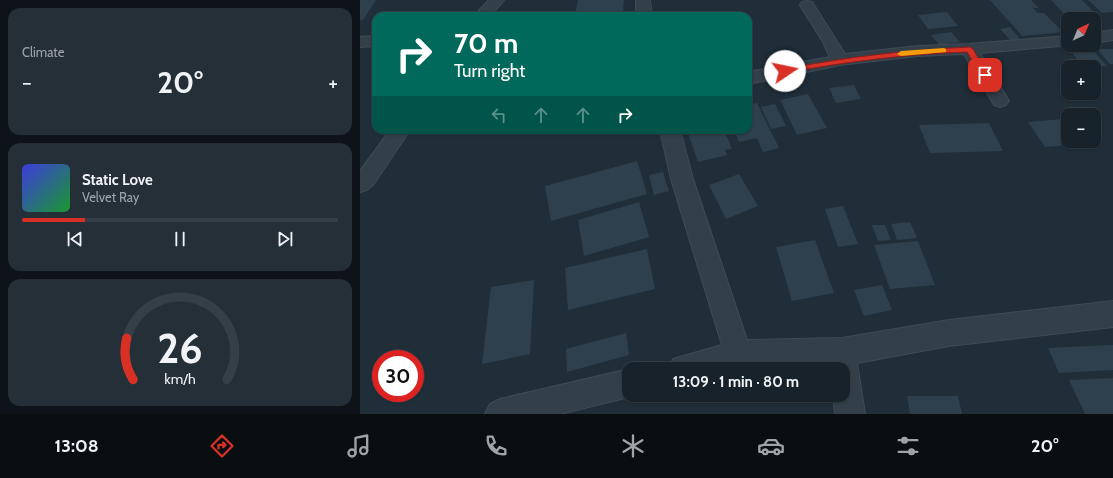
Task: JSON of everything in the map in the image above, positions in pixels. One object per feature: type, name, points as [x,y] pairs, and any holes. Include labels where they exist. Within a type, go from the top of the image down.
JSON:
[{"type":"street","points":[[486,12],[497,0]]},
{"type":"street","points":[[643,0],[644,12]]},
{"type":"street","points":[[807,5],[840,60]]},
{"type":"street","points":[[1101,37],[1113,35]]},
{"type":"street","points":[[360,42],[372,41]]},
{"type":"street","points":[[752,77],[840,60],[1061,41]]},
{"type":"street","points":[[970,49],[1000,101]]},
{"type":"street","points":[[360,184],[366,179],[397,134]]},
{"type":"street","points":[[671,134],[682,179],[738,354]]},
{"type":"street","points":[[709,362],[738,354],[842,352],[948,333],[1113,314]]},
{"type":"street","points":[[842,352],[850,414]]},
{"type":"street","points":[[500,414],[622,385]]},
{"type":"building","points":[[360,0],[376,0],[363,20],[360,20]]},
{"type":"building","points":[[578,0],[624,0],[623,12],[576,12]]},
{"type":"building","points":[[990,0],[1031,0],[1039,8],[1033,8],[1038,13],[1044,13],[1061,30],[1061,32],[1022,36]]},
{"type":"building","points":[[1051,0],[1082,0],[1094,12],[1062,12]]},
{"type":"building","points":[[1088,0],[1113,0],[1113,12],[1101,12]]},
{"type":"building","points":[[947,12],[958,26],[928,29],[918,15]]},
{"type":"building","points":[[1010,27],[1020,39],[1010,40],[1000,29]]},
{"type":"building","points":[[951,32],[960,42],[939,45],[931,35]]},
{"type":"building","points":[[1101,49],[1113,49],[1113,64],[1110,64],[1100,52],[1101,52]]},
{"type":"building","points":[[1072,52],[1095,52],[1107,66],[1101,66],[1101,60],[1078,60]]},
{"type":"building","points":[[854,85],[861,99],[836,103],[829,88]]},
{"type":"building","points":[[808,94],[827,128],[797,135],[780,100]]},
{"type":"building","points":[[757,103],[779,148],[763,152],[757,138],[739,142],[736,134],[752,134],[752,104]]},
{"type":"building","points":[[775,104],[786,126],[771,129],[761,107]]},
{"type":"building","points":[[1061,119],[1061,146],[1045,147],[1028,122]]},
{"type":"building","points":[[989,123],[1003,151],[930,153],[919,125]]},
{"type":"building","points":[[688,134],[726,134],[732,149],[725,150],[727,155],[698,162]]},
{"type":"building","points":[[637,161],[647,194],[551,221],[545,186]]},
{"type":"building","points":[[663,172],[669,191],[654,195],[649,175]]},
{"type":"building","points":[[739,174],[758,206],[726,219],[709,185]]},
{"type":"building","points":[[639,202],[649,237],[584,256],[578,220]]},
{"type":"building","points":[[843,206],[858,244],[838,247],[825,209]]},
{"type":"building","points":[[910,222],[917,238],[897,240],[891,224]]},
{"type":"building","points":[[872,225],[885,225],[891,240],[878,241]]},
{"type":"building","points":[[815,240],[834,293],[792,301],[776,247]]},
{"type":"building","points":[[918,241],[935,285],[890,289],[874,245]]},
{"type":"building","points":[[647,249],[655,289],[568,310],[565,268]]},
{"type":"building","points":[[534,280],[530,354],[482,364],[491,287]]},
{"type":"building","points":[[882,285],[892,310],[864,316],[854,290]]},
{"type":"building","points":[[626,333],[629,355],[567,372],[566,349]]},
{"type":"building","points":[[1113,345],[1113,370],[1059,373],[1048,348]]},
{"type":"building","points":[[1113,378],[1113,414],[1085,414],[1069,380]]},
{"type":"building","points":[[907,396],[958,396],[962,414],[910,414]]},
{"type":"slow traffic","points":[[901,54],[944,50]]},
{"type":"route","points":[[785,71],[840,60],[918,52],[970,49],[985,75]]}]
